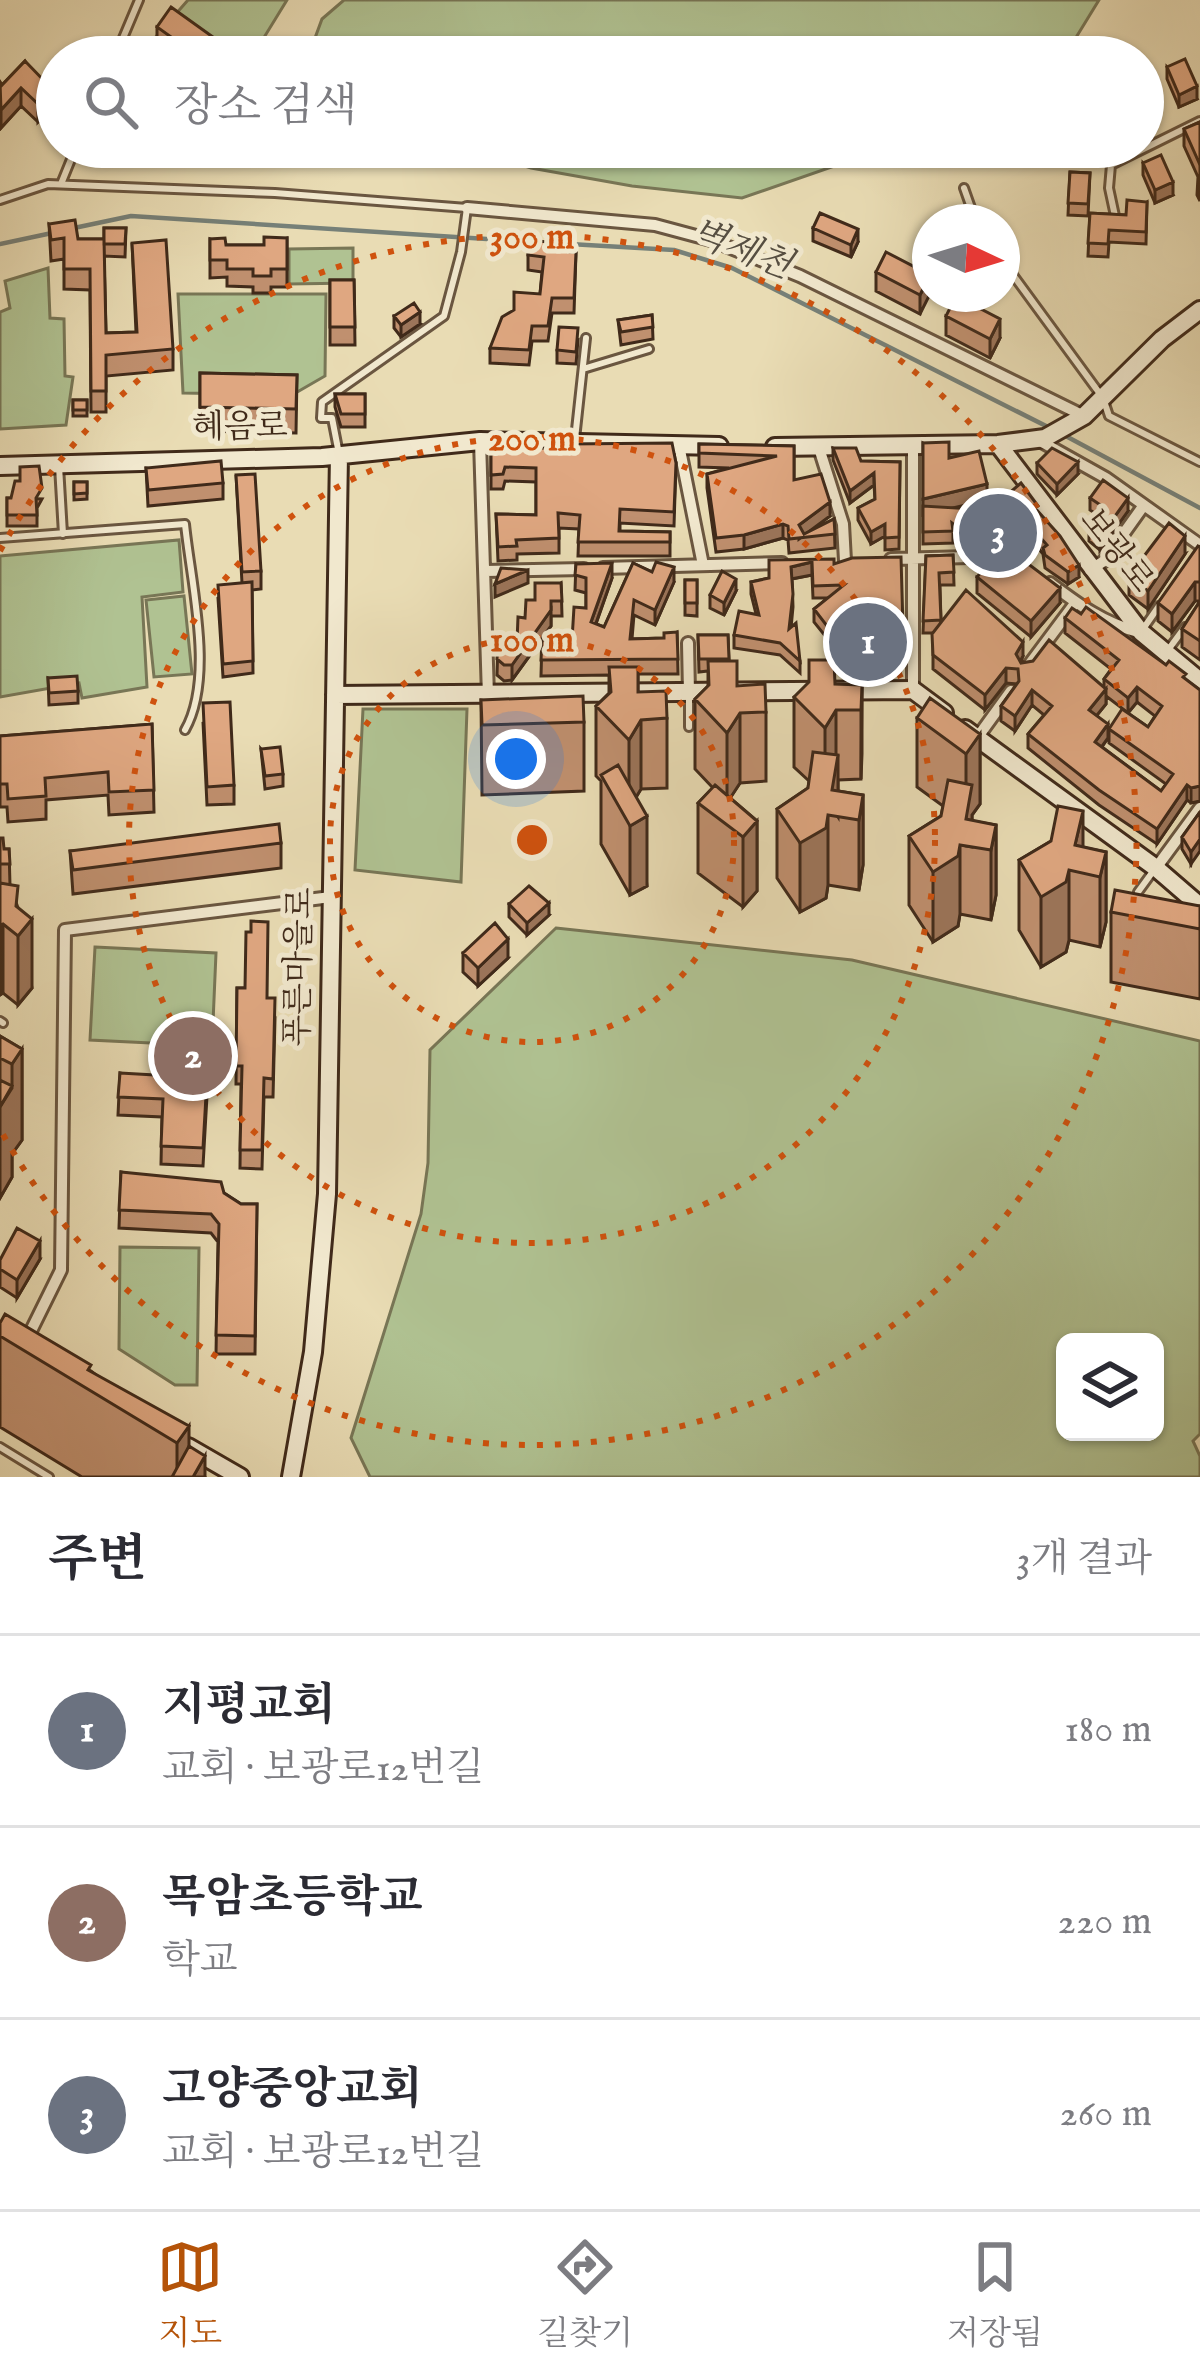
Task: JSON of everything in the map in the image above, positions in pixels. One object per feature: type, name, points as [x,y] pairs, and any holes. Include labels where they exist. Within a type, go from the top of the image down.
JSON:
[{"type":"main road","points":[[763,447],[998,444],[1041,439],[1080,419],[1162,339],[1200,310]]},
{"type":"main road","name":"혜음로","points":[[0,466],[339,455],[480,441],[742,446]]},
{"type":"main road","name":"보광로","points":[[998,444],[1141,632],[1199,677]]},
{"type":"main road","name":"푸른마을로","points":[[291,1477],[319,1307],[327,1194],[339,455]]},
{"type":"main road","points":[[335,695],[913,690],[1156,868],[1200,906]]},
{"type":"main road","points":[[16,1347],[41,1362]]},
{"type":"main road","points":[[180,1442],[240,1477]]},
{"type":"street","points":[[467,208],[655,225],[711,240],[800,275],[1080,419]]},
{"type":"street","points":[[1041,439],[1144,505],[1199,548]]},
{"type":"street","points":[[480,441],[488,696]]},
{"type":"street","points":[[679,445],[703,565]]},
{"type":"street","points":[[913,446],[913,690]]},
{"type":"street","points":[[819,448],[843,524],[845,561]]},
{"type":"street","points":[[1090,570],[1104,561],[1144,505]]},
{"type":"street","points":[[823,562],[1013,556],[1028,568]]},
{"type":"street","points":[[486,572],[801,562]]},
{"type":"street","points":[[1044,579],[1115,626],[1141,632]]},
{"type":"street","points":[[1026,669],[1076,602]]},
{"type":"street","points":[[1022,641],[1037,654]]},
{"type":"street","points":[[688,643],[689,693]]},
{"type":"street","points":[[977,738],[1011,691]]},
{"type":"street","points":[[1156,868],[1200,808]]},
{"type":"street","points":[[16,1347],[62,1270],[65,930],[331,897]]},
{"type":"lane","points":[[124,36],[139,0]]},
{"type":"lane","points":[[1164,139],[1200,121]]},
{"type":"lane","points":[[61,184],[67,168]]},
{"type":"lane","points":[[1111,168],[1115,216]]},
{"type":"lane","points":[[0,200],[61,184],[275,193],[467,208],[444,316],[322,402],[321,418],[332,418],[339,455]]},
{"type":"lane","points":[[964,188],[970,204]]},
{"type":"lane","points":[[1020,285],[1103,398],[1109,416],[1200,462]]},
{"type":"lane","points":[[574,442],[586,338]]},
{"type":"lane","points":[[583,369],[650,349]]},
{"type":"lane","points":[[59,462],[63,534]]},
{"type":"lane","points":[[0,538],[185,524],[200,678],[196,705],[185,730]]},
{"type":"lane","points":[[1141,632],[1172,589]]},
{"type":"lane","points":[[1166,653],[1190,620]]},
{"type":"lane","points":[[689,693],[689,727]]},
{"type":"lane","points":[[1138,892],[1156,868]]},
{"type":"lane","points":[[0,1448],[49,1477]]},
{"type":"green space","points":[[188,0],[287,0],[265,36],[157,36]]},
{"type":"green space","points":[[344,0],[1099,0],[1077,36],[316,36],[322,19]]},
{"type":"green space","points":[[531,168],[828,168],[742,198],[632,186]]},
{"type":"green space","points":[[353,248],[353,283],[289,284],[289,249]]},
{"type":"green space","points":[[48,268],[50,318],[64,319],[65,376],[73,377],[66,425],[0,429],[0,312],[10,308],[5,281]]},
{"type":"green space","points":[[178,294],[326,294],[325,376],[292,395],[183,393]]},
{"type":"green space","points":[[179,540],[183,592],[142,597],[147,687],[82,698],[79,683],[0,697],[0,556]]},
{"type":"green space","points":[[184,596],[192,674],[154,677],[146,600]]},
{"type":"green space","points":[[363,709],[467,709],[461,882],[355,870]]},
{"type":"green space","points":[[556,928],[852,960],[1200,1041],[1200,1434],[1193,1441],[1200,1456],[1200,1477],[370,1477],[351,1438],[421,1214],[428,1163],[430,1050]]},
{"type":"green space","points":[[95,947],[216,953],[212,1046],[90,1040]]},
{"type":"green space","points":[[120,1247],[199,1248],[197,1385],[175,1385],[119,1349]]},
{"type":"building","points":[[171,7],[211,36],[170,36],[157,27]]},
{"type":"building","points":[[1185,59],[1197,86],[1179,95],[1167,67]]},
{"type":"building","points":[[25,61],[36,72],[36,102],[21,88],[1,110],[0,82],[2,85]]},
{"type":"building","points":[[1200,122],[1200,165],[1184,129]]},
{"type":"building","points":[[1164,162],[1173,182],[1155,190],[1145,168],[1164,168]]},
{"type":"building","points":[[1070,172],[1090,173],[1088,204],[1068,203]]},
{"type":"building","points":[[1127,200],[1147,202],[1146,232],[1109,230],[1108,244],[1088,243],[1090,213],[1126,215]]},
{"type":"building","points":[[820,213],[858,229],[851,245],[813,228]]},
{"type":"building","points":[[75,220],[78,239],[104,239],[106,333],[137,332],[132,243],[166,240],[173,349],[106,355],[106,391],[91,391],[90,269],[64,269],[64,238],[51,240],[49,224]]},
{"type":"building","points":[[104,228],[126,228],[125,244],[104,244]]},
{"type":"building","points":[[264,237],[287,238],[287,269],[271,269],[271,276],[253,276],[253,269],[227,269],[227,260],[210,260],[210,239],[225,238],[226,245],[264,245]]},
{"type":"building","points":[[529,240],[557,243],[556,251],[576,252],[574,298],[552,298],[548,326],[532,326],[529,350],[490,348],[502,317],[514,310],[514,292],[540,294],[544,257],[528,255]]},
{"type":"building","points":[[886,252],[912,266],[912,291],[876,272]]},
{"type":"building","points":[[330,280],[354,280],[355,327],[330,327]]},
{"type":"building","points":[[414,303],[420,312],[401,325],[394,316]]},
{"type":"building","points":[[948,312],[987,312],[1000,319],[990,339],[946,316]]},
{"type":"building","points":[[652,315],[653,327],[621,332],[618,320]]},
{"type":"building","points":[[559,327],[578,328],[576,352],[557,350]]},
{"type":"building","points":[[200,373],[297,375],[296,409],[200,407]]},
{"type":"building","points":[[335,394],[365,394],[365,414],[341,414]]},
{"type":"building","points":[[73,400],[87,400],[87,410],[73,410]]},
{"type":"building","points":[[949,442],[949,458],[979,451],[987,484],[923,499],[923,443]]},
{"type":"building","points":[[672,443],[674,512],[620,509],[619,531],[670,532],[670,542],[578,542],[580,515],[558,513],[559,538],[516,540],[517,546],[498,547],[496,514],[536,515],[536,468],[505,467],[503,474],[491,475],[491,451],[567,449],[567,444]]},
{"type":"building","points":[[699,444],[794,446],[794,480],[821,474],[830,502],[799,525],[804,534],[834,519],[835,534],[789,539],[788,526],[783,524],[716,538],[707,474],[777,456],[699,453]]},
{"type":"building","points":[[833,448],[856,448],[861,461],[900,462],[899,537],[885,538],[885,524],[871,532],[858,508],[875,499],[874,473],[850,491]]},
{"type":"building","points":[[1052,448],[1078,462],[1057,484],[1037,463]]},
{"type":"building","points":[[221,461],[223,483],[148,490],[146,468]]},
{"type":"building","points":[[39,466],[42,488],[36,498],[37,515],[7,515],[7,498],[11,498],[15,481],[20,481],[20,467]]},
{"type":"building","points":[[255,474],[261,571],[242,572],[236,475]]},
{"type":"building","points":[[1103,480],[1128,498],[1100,537],[1089,529],[1105,508],[1090,498]]},
{"type":"building","points":[[74,482],[87,482],[87,493],[74,494]]},
{"type":"building","points":[[1021,483],[1079,565],[1068,572],[1045,555],[1047,545],[1023,518],[1008,534],[997,533],[977,514],[976,531],[963,531],[952,523],[953,531],[923,532],[923,506],[990,510]]},
{"type":"building","points":[[1169,523],[1185,536],[1148,591],[1129,576]]},
{"type":"building","points":[[1198,546],[1200,582],[1195,582],[1172,614],[1158,603]]},
{"type":"building","points":[[1004,550],[1060,588],[1031,621],[977,577]]},
{"type":"building","points":[[953,555],[954,572],[939,573],[941,620],[923,621],[926,556]]},
{"type":"building","points":[[901,557],[903,628],[899,633],[903,645],[898,651],[876,634],[866,646],[839,623],[830,630],[814,609],[844,585],[813,586],[812,562],[791,567],[789,629],[796,623],[800,661],[780,643],[734,635],[739,611],[759,615],[751,582],[769,578],[769,560],[834,559],[834,564],[852,558]]},
{"type":"building","points":[[656,562],[674,567],[655,610],[634,600],[630,639],[664,638],[664,633],[677,632],[678,659],[541,660],[542,640],[572,640],[574,607],[586,608],[586,578],[575,575],[576,564],[612,563],[591,622],[604,627],[633,563],[652,572]]},
{"type":"building","points":[[501,568],[528,570],[495,584]]},
{"type":"building","points":[[722,571],[736,579],[724,603],[710,595]]},
{"type":"building","points":[[685,580],[697,580],[697,603],[685,603]]},
{"type":"building","points":[[252,582],[253,661],[223,664],[218,585]]},
{"type":"building","points":[[535,583],[561,583],[562,601],[551,601],[551,610],[512,665],[504,665],[497,659],[498,641],[517,642],[518,617],[525,618],[526,600],[535,600]]},
{"type":"building","points":[[966,590],[1023,642],[1016,654],[1021,663],[1033,661],[1049,640],[1106,689],[1089,710],[1108,724],[1095,742],[1161,791],[1173,774],[1109,729],[1122,709],[1148,727],[1162,706],[1137,687],[1128,698],[1104,679],[1119,660],[1065,618],[1072,608],[1081,614],[1086,607],[1166,665],[1169,661],[1200,690],[1200,786],[1187,785],[1157,829],[1028,734],[1052,706],[1032,690],[1015,716],[1001,706],[1019,681],[1018,669],[1006,668],[985,695],[933,655],[932,634]]},
{"type":"building","points":[[1200,601],[1200,641],[1182,629]]},
{"type":"building","points":[[698,635],[728,635],[729,659],[699,659]]},
{"type":"building","points":[[809,660],[834,660],[835,684],[862,685],[861,710],[836,710],[825,728],[794,697],[809,682]]},
{"type":"building","points":[[708,661],[737,661],[737,686],[765,684],[766,712],[740,713],[727,733],[695,699],[709,685]]},
{"type":"building","points":[[609,667],[638,667],[638,692],[666,691],[667,718],[641,720],[629,740],[596,706],[611,692]]},
{"type":"building","points":[[77,676],[78,691],[49,693],[48,678]]},
{"type":"building","points":[[583,696],[584,722],[482,725],[481,700]]},
{"type":"building","points":[[930,698],[980,734],[966,754],[917,718]]},
{"type":"building","points":[[230,702],[234,785],[207,787],[203,703]]},
{"type":"building","points":[[152,724],[154,790],[109,792],[108,772],[45,778],[46,796],[8,799],[7,784],[0,784],[0,736]]},
{"type":"building","points":[[280,747],[283,774],[265,776],[261,749]]},
{"type":"building","points":[[813,752],[838,755],[832,790],[863,795],[859,820],[828,815],[826,828],[800,843],[777,809],[808,788]]},
{"type":"building","points":[[618,765],[647,816],[630,826],[601,775]]},
{"type":"building","points":[[948,780],[972,785],[966,819],[996,825],[991,850],[960,845],[958,856],[933,872],[909,836],[941,816]]},
{"type":"building","points":[[715,785],[757,821],[743,837],[698,803]]},
{"type":"building","points":[[1058,806],[1083,811],[1075,845],[1106,852],[1100,877],[1069,870],[1066,882],[1041,897],[1019,860],[1051,841]]},
{"type":"building","points":[[1200,812],[1200,839],[1191,852],[1182,837]]},
{"type":"building","points":[[279,824],[281,843],[73,870],[70,851]]},
{"type":"building","points":[[0,838],[4,849],[9,849],[10,864],[0,864]]},
{"type":"building","points":[[0,883],[18,886],[16,906],[32,919],[18,936],[0,925]]},
{"type":"building","points":[[529,886],[549,903],[527,923],[509,904]]},
{"type":"building","points":[[1115,890],[1200,906],[1200,929],[1111,912]]},
{"type":"building","points":[[251,921],[268,922],[267,998],[275,998],[273,1079],[264,1078],[262,1150],[240,1150],[237,988],[245,988],[246,932],[251,932]]},
{"type":"building","points":[[495,923],[508,939],[478,968],[463,953]]},
{"type":"building","points":[[0,1036],[22,1049],[12,1064],[0,1058]]},
{"type":"building","points":[[120,1073],[207,1078],[203,1148],[161,1146],[163,1099],[118,1097]]},
{"type":"building","points":[[0,1080],[12,1086],[0,1107]]},
{"type":"building","points":[[121,1172],[221,1182],[224,1193],[241,1204],[257,1204],[255,1336],[216,1335],[219,1224],[211,1214],[119,1210]]},
{"type":"building","points":[[17,1228],[40,1241],[17,1280],[0,1269],[0,1260]]},
{"type":"building","points":[[5,1314],[91,1365],[88,1370],[189,1426],[177,1443],[0,1336]]},
{"type":"building","points":[[189,1446],[205,1456],[193,1477],[172,1477]]},
{"type":"waterway","name":"벽제천","points":[[74,228],[131,216],[535,242]]},
{"type":"waterway","name":"벽제천","points":[[0,244],[52,233]]},
{"type":"waterway","name":"벽제천","points":[[552,243],[674,250],[732,268],[1052,429]]},
{"type":"waterway","name":"벽제천","points":[[1062,434],[1200,508]]},
{"type":"place","name":"고양중앙교회","points":[[998,533]]},
{"type":"place","name":"지평교회","points":[[868,642]]},
{"type":"place","name":"목암초등학교","points":[[193,1056]]}]
